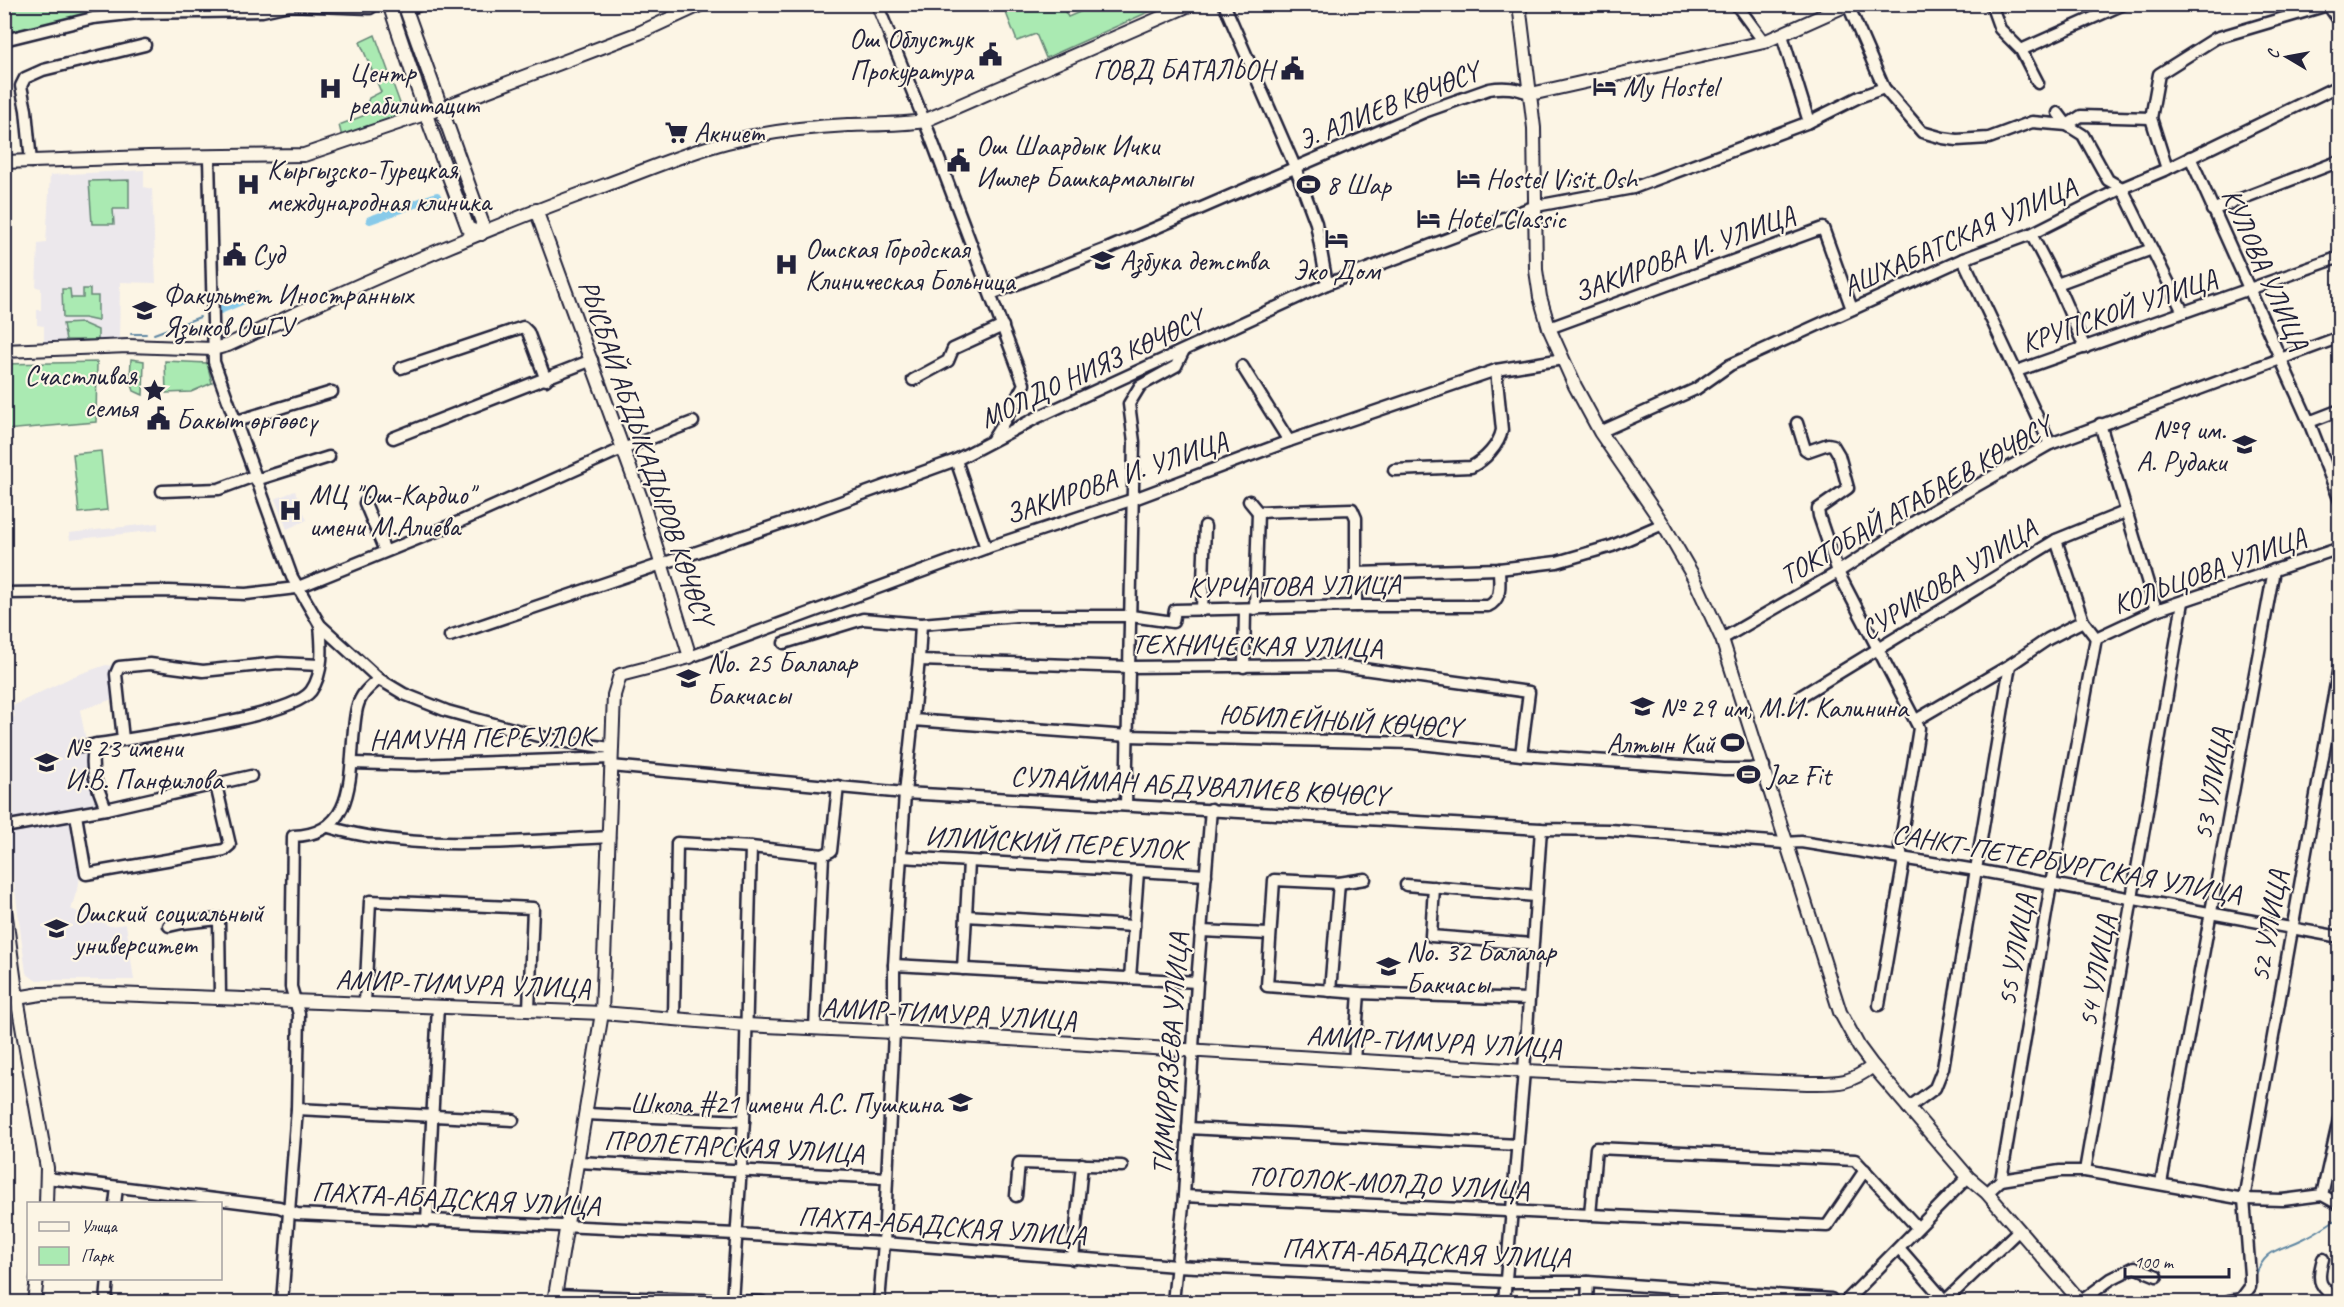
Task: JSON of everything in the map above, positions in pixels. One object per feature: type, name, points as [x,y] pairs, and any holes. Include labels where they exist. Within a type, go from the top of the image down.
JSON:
[{"type":"main road","points":[[389,4],[468,228],[481,234]]},
{"type":"main road","points":[[4,162],[304,155],[442,108],[639,33],[702,4]]},
{"type":"main road","points":[[4,351],[128,346],[213,349],[228,345],[342,291],[536,210],[728,142],[797,129],[924,121],[1192,4]]},
{"type":"main road","points":[[1519,4],[1534,128],[1536,270],[1540,297],[1549,328],[1600,432],[1663,524],[1693,576],[1722,639],[1840,1012],[1854,1039],[1873,1066],[1968,1177],[1987,1193],[2080,1302]]},
{"type":"main road","name":"Э. АЛИЕВ КӨЧӨСҮ","points":[[1531,94],[1764,42],[1848,5]]},
{"type":"main road","points":[[409,6],[482,222],[481,234]]},
{"type":"main road","name":"РЫСБАЙ АБДЫКАДЫРОВ КӨЧӨСҮ","points":[[536,210],[624,449],[663,564],[690,657],[620,675],[614,695],[602,1013],[555,1299]]},
{"type":"main road","points":[[4,903],[17,998],[43,1140],[47,1178],[46,1202]]},
{"type":"main road","name":"АМИР-ТИМУРА УЛИЦА","points":[[17,998],[41,994],[89,993],[529,1009],[746,1025],[894,1032],[1192,1052],[1524,1071],[1808,1083],[1843,1083],[1861,1075],[1873,1066]]},
{"type":"main road","points":[[34,1302],[37,1280]]},
{"type":"street","points":[[4,40],[93,18],[138,13],[262,11],[289,5],[370,8],[376,4]]},
{"type":"street","points":[[877,4],[1024,384],[992,441]]},
{"type":"street","points":[[1224,4],[1295,167],[1316,223],[1327,284]]},
{"type":"street","points":[[1736,4],[1764,42]]},
{"type":"street","points":[[1991,4],[2000,30],[2020,50],[2038,83]]},
{"type":"street","points":[[2020,50],[2124,4]]},
{"type":"street","points":[[1848,5],[1884,88],[1922,132],[1943,138],[1989,138],[2032,122],[2067,125],[2081,116],[2151,118]]},
{"type":"street","points":[[2167,169],[2151,118],[2159,75],[2216,38],[2329,5],[2340,22]]},
{"type":"street","points":[[1782,35],[1809,122]]},
{"type":"street","points":[[31,162],[24,94],[21,86],[25,78],[44,70],[145,45]]},
{"type":"street","name":"АШХАБАТСКАЯ УЛИЦА","points":[[1600,432],[1696,389],[1730,365],[1963,259],[2031,234],[2122,188],[2167,169],[2340,85]]},
{"type":"street","name":"Э. АЛИЕВ КӨЧӨСҮ","points":[[991,294],[1109,248],[1424,112],[1490,89],[1512,87],[1531,94]]},
{"type":"street","name":"МОЛДО НИЯЗ КӨЧӨСҮ","points":[[450,636],[663,564],[956,460],[1035,418],[1327,284],[1536,206],[1633,188],[1809,122],[1884,88]]},
{"type":"street","points":[[2058,113],[2067,125],[2083,135],[2108,180],[2122,188],[2183,312]]},
{"type":"street","name":"КУЛОВА УЛИЦА","points":[[2190,157],[2248,290],[2336,480],[2340,501]]},
{"type":"street","points":[[209,158],[214,362],[296,588],[320,625],[379,679],[404,694],[447,711],[611,758]]},
{"type":"street","points":[[2212,210],[2340,161]]},
{"type":"street","name":"ЗАКИРОВА И. УЛИЦА","points":[[1549,328],[1823,228],[1852,309]]},
{"type":"street","points":[[2031,234],[2085,348]]},
{"type":"street","points":[[2057,285],[2152,249]]},
{"type":"street","name":"КРУПСКОЙ УЛИЦА","points":[[2017,371],[2340,257]]},
{"type":"street","points":[[1963,259],[2050,444]]},
{"type":"street","points":[[913,380],[948,361],[953,349],[1003,326]]},
{"type":"street","points":[[401,368],[523,327],[528,332],[546,380]]},
{"type":"street","name":"ТОКТОБАЙ АТАБАЕВ КӨЧӨСҮ","points":[[1722,639],[1838,572],[1920,518],[2050,444],[2340,337]]},
{"type":"street","points":[[1126,805],[1134,499],[1134,442],[1129,404],[1140,386],[1176,366],[1183,352]]},
{"type":"street","name":"ЗАКИРОВА И. УЛИЦА","points":[[690,657],[986,548],[1134,499],[1289,441],[1496,370],[1563,359]]},
{"type":"street","points":[[393,438],[546,380],[592,360]]},
{"type":"street","points":[[1242,366],[1289,441]]},
{"type":"street","points":[[1394,470],[1471,467],[1478,463],[1501,437],[1496,370]]},
{"type":"street","points":[[237,421],[332,392]]},
{"type":"street","points":[[2309,422],[2340,410]]},
{"type":"street","points":[[4,593],[169,591],[246,594],[296,588],[459,522],[624,449],[693,422]]},
{"type":"street","points":[[1797,423],[1805,449],[1808,451],[1828,444],[1836,447],[1848,488],[1818,509],[1818,512],[1838,572],[1880,649],[1919,729],[1900,846],[1903,865],[1879,1005]]},
{"type":"street","points":[[2100,424],[2125,513],[2157,610]]},
{"type":"street","points":[[162,490],[219,489],[329,457]]},
{"type":"street","points":[[956,460],[986,548]]},
{"type":"street","points":[[1244,667],[1258,512],[1249,501]]},
{"type":"street","points":[[365,503],[385,551]]},
{"type":"street","points":[[1258,512],[1352,509],[1356,518],[1356,606]]},
{"type":"street","name":"СУРИКОВА УЛИЦА","points":[[1801,696],[2056,540],[2125,513]]},
{"type":"street","points":[[1356,573],[1499,569],[1557,562],[1612,546],[1663,524]]},
{"type":"street","points":[[1202,610],[1204,526]]},
{"type":"street","points":[[2056,540],[2083,621],[2097,638]]},
{"type":"street","name":"КОЛЬЦОВА УЛИЦА","points":[[2097,638],[2157,610],[2340,548]]},
{"type":"street","name":"КУРЧАТОВА УЛИЦА","points":[[784,643],[863,619],[921,624],[1016,616],[1131,616],[1173,622],[1175,610],[1488,606],[1495,603],[1499,595],[1499,569]]},
{"type":"street","name":"53 УЛИЦА","points":[[2161,1184],[2274,570]]},
{"type":"street","name":"54 УЛИЦА","points":[[2085,1171],[2183,602]]},
{"type":"street","points":[[1916,720],[2010,665],[2048,639],[2083,621]]},
{"type":"street","points":[[879,1302],[894,1032],[894,965],[905,793],[921,624]]},
{"type":"street","points":[[81,747],[200,727],[272,711],[307,695],[312,689],[323,650],[320,625]]},
{"type":"street","name":"55 УЛИЦА","points":[[2001,1180],[2051,884],[2097,638]]},
{"type":"street","name":"ТЕХНИЧЕСКАЯ УЛИЦА","points":[[919,660],[1130,667],[1334,665],[1528,692],[1521,755]]},
{"type":"street","name":"52 УЛИЦА","points":[[2229,1301],[2241,1299],[2250,1287],[2244,1199],[2340,661]]},
{"type":"street","points":[[123,739],[116,674],[119,667],[150,664],[209,671],[267,664],[320,665]]},
{"type":"street","points":[[1908,1108],[1935,1088],[1944,1068],[2010,665]]},
{"type":"street","points":[[329,827],[343,805],[350,784],[357,707],[365,691],[379,679]]},
{"type":"street","name":"ЮБИЛЕЙНЫЙ КӨЧӨСҮ","points":[[913,720],[1128,736],[1412,744],[1521,755],[1724,769],[1750,769],[1764,766]]},
{"type":"street","points":[[96,744],[92,755],[94,778],[106,809]]},
{"type":"street","name":"НАМУНА ПЕРЕУЛОК","points":[[353,763],[416,765],[611,758]]},
{"type":"street","name":"СУЛАЙМАН АБДУВАЛИЕВ КӨЧӨСҮ","points":[[611,758],[905,793],[1541,829],[1610,830],[1785,843]]},
{"type":"street","points":[[4,827],[106,809],[250,776]]},
{"type":"street","points":[[76,815],[86,874],[224,850],[230,845],[216,785]]},
{"type":"street","points":[[674,1018],[677,843],[750,846],[823,855],[831,851],[838,786]]},
{"type":"street","name":"ТИМИРЯЗЕВА УЛИЦА","points":[[1173,1302],[1184,1197],[1192,1052],[1211,809]]},
{"type":"street","points":[[282,1302],[297,1109],[299,1014],[291,987],[293,836],[307,836],[329,827],[403,841],[468,844],[609,837]]},
{"type":"street","points":[[1504,1302],[1524,1071],[1527,999],[1541,829]]},
{"type":"street","name":"САНКТ-ПЕТЕРБУРГСКАЯ УЛИЦА","points":[[1785,843],[1801,842],[1902,857],[2340,937]]},
{"type":"street","points":[[732,1301],[744,1122],[750,846]]},
{"type":"street","points":[[815,1029],[823,855]]},
{"type":"street","name":"ИЛИЙСКИЙ ПЕРЕУЛОК","points":[[901,857],[1206,875]]},
{"type":"street","points":[[963,969],[969,862]]},
{"type":"street","points":[[1130,978],[1138,872]]},
{"type":"street","points":[[1365,879],[1339,883],[1274,880],[1267,986],[1359,993],[1527,999]]},
{"type":"street","points":[[1330,991],[1339,883]]},
{"type":"street","points":[[1406,885],[1536,896]]},
{"type":"street","points":[[1434,887],[1431,936],[1532,944]]},
{"type":"street","points":[[365,1003],[370,901],[533,908],[529,1009]]},
{"type":"street","points":[[966,916],[1134,926]]},
{"type":"street","points":[[169,926],[182,922],[219,919],[220,997]]},
{"type":"street","points":[[1201,931],[1269,934]]},
{"type":"street","points":[[894,965],[1197,982]]},
{"type":"street","points":[[1354,1061],[1359,993]]},
{"type":"street","points":[[427,1221],[438,1006]]},
{"type":"street","points":[[297,1109],[513,1120]]},
{"type":"street","name":"ПРОЛЕТАРСКАЯ УЛИЦА","points":[[586,1114],[744,1122]]},
{"type":"street","points":[[2322,1195],[2340,1115]]},
{"type":"street","name":"ТОГОЛОК-МОЛДО УЛИЦА","points":[[1188,1128],[1518,1145]]},
{"type":"street","points":[[1590,1215],[1596,1148],[1855,1160],[1917,1227]]},
{"type":"street","name":"ПРОЛЕТАРСКАЯ УЛИЦА","points":[[578,1162],[887,1178]]},
{"type":"street","points":[[1016,1196],[1019,1164],[1122,1166]]},
{"type":"street","points":[[1073,1259],[1082,1164]]},
{"type":"street","name":"ТОГОЛОК-МОЛДО УЛИЦА","points":[[1184,1197],[1827,1226],[1864,1170]]},
{"type":"street","points":[[1987,1193],[2001,1180],[2060,1171],[2085,1171],[2244,1199],[2283,1200],[2322,1195],[2340,1205]]},
{"type":"street","points":[[1845,1302],[1968,1177]]},
{"type":"street","name":"ПАХТА-АБАДСКАЯ УЛИЦА","points":[[47,1178],[279,1207],[297,1214],[736,1234],[1176,1266],[1506,1282],[1588,1282],[1830,1299],[1833,1302]]},
{"type":"street","points":[[116,1202],[117,1188]]},
{"type":"street","points":[[1899,1248],[1945,1302],[2019,1230]]},
{"type":"street","points":[[2323,1259],[2319,1275],[2320,1283],[2324,1290],[2340,1301]]},
{"type":"street","points":[[2080,1302],[2111,1279],[2134,1267],[2157,1275]]},
{"type":"street","points":[[106,1302],[108,1280]]},
{"type":"street","points":[[1587,1302],[1588,1282]]},
{"type":"street","points":[[555,1299],[762,1302]]},
{"type":"shaded area","points":[[144,170],[144,187],[152,189],[156,283],[120,282],[119,342],[44,342],[44,326],[37,325],[37,310],[41,310],[41,288],[36,287],[38,244],[46,243],[50,175]]},
{"type":"shaded area","name":"МЦ \"Ош-Кардио\" имени М.Алиева","points":[[295,491],[307,520],[287,529],[275,499]]},
{"type":"shaded area","points":[[158,523],[158,530],[70,540],[69,533]]},
{"type":"shaded area","name":"№ 23 имени И.В. Панфилова","points":[[106,665],[113,666],[119,697],[80,710],[99,807],[7,822],[4,805],[4,721],[15,716],[10,707],[74,676]]},
{"type":"shaded area","points":[[69,819],[75,825],[81,864],[79,883],[71,909],[110,926],[126,924],[134,980],[35,980],[26,973],[7,830]]},
{"type":"green space","points":[[5,5],[118,5],[5,38]]},
{"type":"green space","points":[[1003,5],[1061,5],[1068,17],[1096,5],[1164,5],[1046,58],[1036,34],[1017,41]]},
{"type":"green space","points":[[375,35],[405,117],[342,137],[339,125],[363,116],[369,98],[381,92],[360,42]]},
{"type":"green space","points":[[129,180],[129,209],[113,209],[114,224],[92,224],[89,181]]},
{"type":"green space","points":[[62,289],[70,289],[71,298],[83,298],[83,289],[90,289],[90,296],[98,296],[98,321],[63,318]]},
{"type":"green space","points":[[82,323],[98,330],[98,340],[66,340],[63,324]]},
{"type":"green space","points":[[131,359],[144,361],[143,395],[134,391],[130,379]]},
{"type":"green space","points":[[165,361],[207,363],[212,383],[191,392],[166,393]]},
{"type":"green space","points":[[97,362],[96,422],[5,430],[5,364]]},
{"type":"green space","points":[[101,451],[107,510],[79,513],[73,454]]},
{"type":"waterway","points":[[370,220],[437,196]]},
{"type":"waterway","points":[[215,312],[256,295]]},
{"type":"waterway","points":[[154,334],[200,317]]},
{"type":"waterway","points":[[131,334],[146,334]]},
{"type":"waterway","points":[[4,412],[8,402]]},
{"type":"waterway","points":[[2255,1277],[2268,1255],[2308,1237],[2340,1217]]},
{"type":"place","name":"Ош Облустук Прокуратура","points":[[991,54]]},
{"type":"place","name":"ГОВД БАТАЛЬОН","points":[[1292,69]]},
{"type":"place","name":"My Hostel","points":[[1605,86]]},
{"type":"place","name":"Центр реабилитацит","points":[[331,88]]},
{"type":"place","name":"Акниет","points":[[676,132]]},
{"type":"place","name":"Ош Шаардык Ички Ишлер Башкармалыгы","points":[[958,161]]},
{"type":"place","name":"Hostel Visit Osh","points":[[1468,178]]},
{"type":"place","name":"8 Шар","points":[[1308,184]]},
{"type":"place","name":"Кыргызско-Турецкая международная клиника","points":[[249,185]]},
{"type":"place","name":"Hotel Classic","points":[[1428,218]]},
{"type":"place","name":"Эко Дом","points":[[1336,238]]},
{"type":"place","name":"Суд","points":[[234,254]]},
{"type":"place","name":"Азбука детства","points":[[1102,260]]},
{"type":"place","name":"Ошская Городская Клиническая Больница","points":[[787,264]]},
{"type":"place","name":"Факультет Иностранных Языков ОшГУ","points":[[145,310]]},
{"type":"place","name":"Счастливая семья","points":[[155,391]]},
{"type":"place","name":"Бакыт өргөөсү","points":[[158,419]]},
{"type":"place","name":"№9 им. А. Рудаки","points":[[2244,445]]},
{"type":"place","name":"МЦ \"Ош-Кардио\" имени М.Алиева","points":[[291,510]]},
{"type":"place","name":"No. 25 Балалар Бакчасы","points":[[689,678]]},
{"type":"place","name":"№ 29 им, М.И. Калинина","points":[[1642,707]]},
{"type":"place","name":"Алтын Кий","points":[[1733,743]]},
{"type":"place","name":"№ 23 имени И.В. Панфилова","points":[[47,763]]},
{"type":"place","name":"Jaz Fit","points":[[1749,775]]},
{"type":"place","name":"Ошский социальный университет","points":[[56,928]]},
{"type":"place","name":"No. 32 Балалар Бакчасы","points":[[1388,967]]},
{"type":"place","name":"Школа #21 имени А.С. Пушкина","points":[[960,1103]]}]
